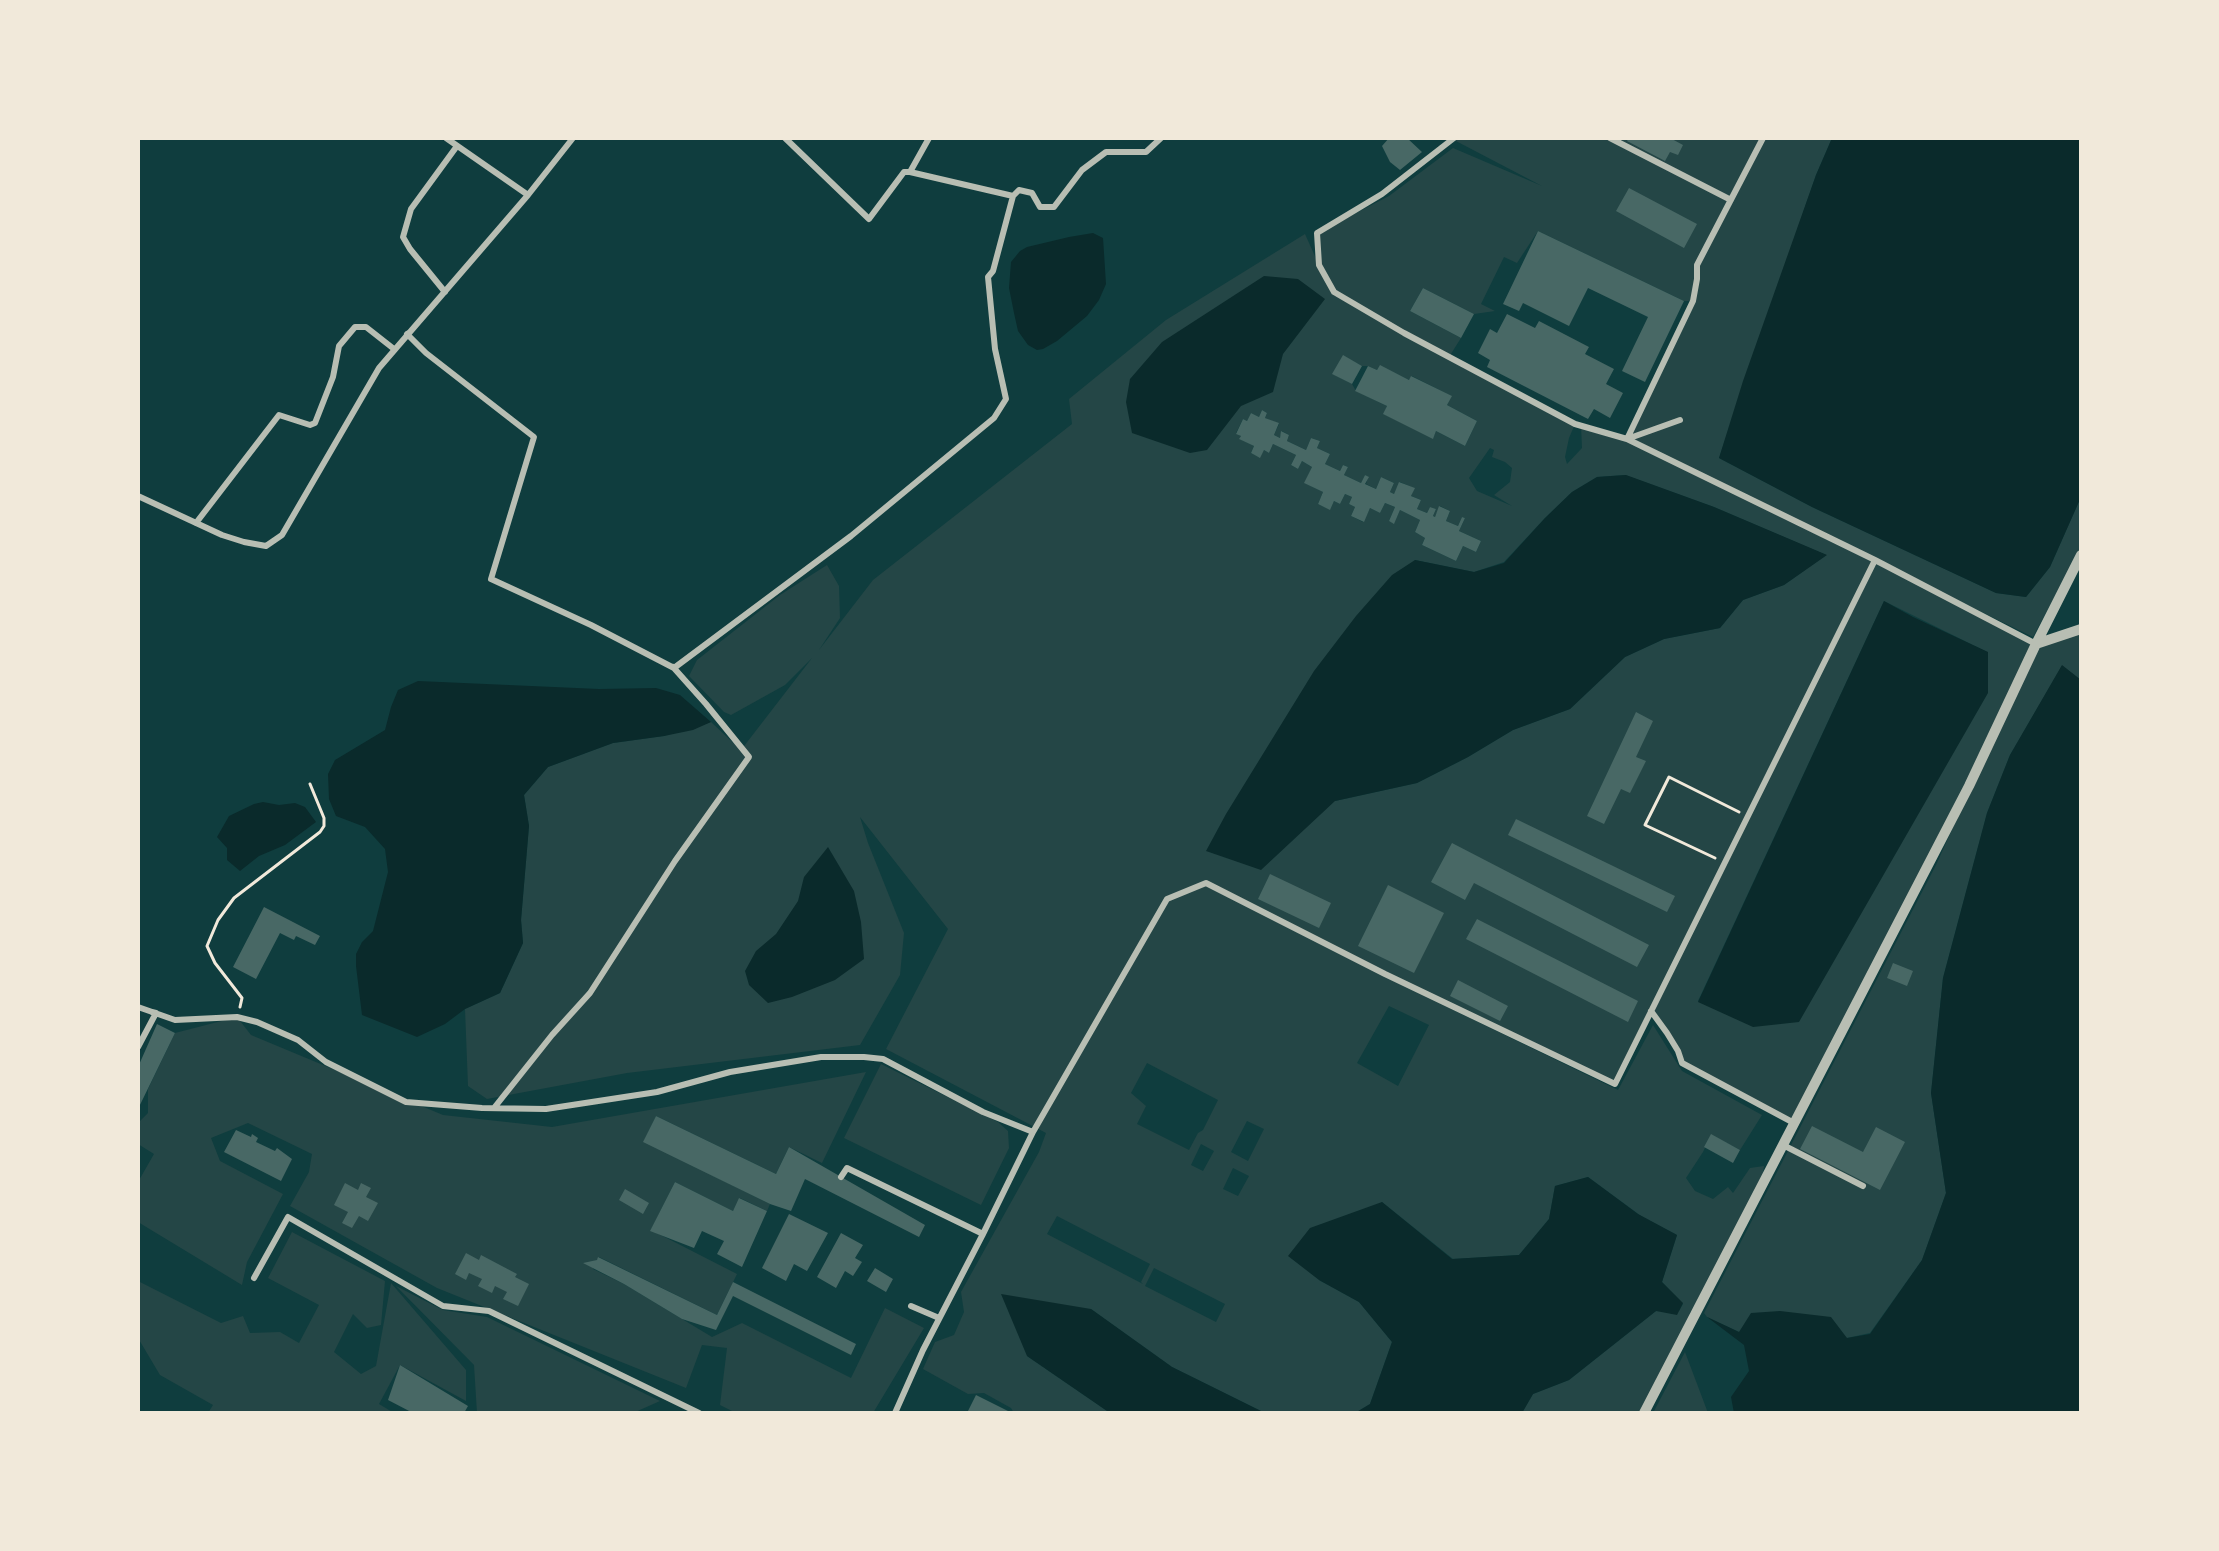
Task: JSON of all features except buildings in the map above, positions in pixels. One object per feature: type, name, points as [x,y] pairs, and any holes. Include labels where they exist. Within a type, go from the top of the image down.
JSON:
[{"type":"street","points":[[446,138],[528,195]]},
{"type":"street","points":[[138,496],[222,535],[244,542],[266,546],[282,535],[379,368],[528,195],[573,138]]},
{"type":"street","points":[[785,138],[868,219],[904,172],[1013,196]]},
{"type":"street","points":[[910,172],[928,138]]},
{"type":"street","points":[[673,668],[851,536],[994,418],[1006,399],[995,349],[988,278],[993,271],[1013,196],[1019,190],[1032,193],[1040,207],[1054,207],[1082,170],[1106,152],[1146,152],[1161,138]]},
{"type":"street","points":[[1454,138],[1382,194],[1317,233],[1319,266],[1334,292],[1404,333],[1575,424],[1627,439],[1875,560],[2036,644],[2081,629]]},
{"type":"street","points":[[1610,138],[1731,200]]},
{"type":"street","points":[[1627,439],[1693,301],[1698,279],[1697,265],[1763,138]]},
{"type":"street","points":[[445,292],[403,237],[411,209],[457,146]]},
{"type":"street","points":[[196,523],[279,415],[310,425],[315,423],[333,377],[339,346],[355,327],[366,327],[394,349]]},
{"type":"street","points":[[407,334],[426,353],[534,436],[491,579],[591,625],[673,668],[706,704],[748,757],[675,861],[590,993],[552,1035],[494,1108]]},
{"type":"street","points":[[1627,439],[1680,420]]},
{"type":"street","points":[[1644,1413],[1968,786],[2081,555]]},
{"type":"street","points":[[895,1413],[939,1318],[1033,1131],[1167,899],[1206,884],[1385,974],[1614,1084],[1875,560]]},
{"type":"street","points":[[138,1008],[175,1020],[237,1017],[257,1022],[298,1040],[326,1062],[406,1102],[546,1109],[657,1092],[730,1072],[809,1058],[864,1057],[883,1059],[983,1112],[1033,1131]]},
{"type":"street","points":[[1651,1011],[1678,1051],[1682,1063],[1794,1123]]},
{"type":"street","points":[[138,1047],[156,1013]]},
{"type":"street","points":[[1782,1145],[1863,1186]]},
{"type":"street","points":[[841,1177],[847,1168],[983,1234]]},
{"type":"street","points":[[254,1278],[288,1217],[443,1306],[489,1311],[699,1413]]},
{"type":"street","points":[[911,1306],[939,1318]]},
{"type":"path","points":[[1724,863],[1645,825],[1669,777],[1747,816]]},
{"type":"path","points":[[237,1017],[242,998],[215,963],[207,946],[218,920],[234,898],[320,832],[324,826],[324,818],[310,784]]},
{"type":"shaded area","points":[[1456,138],[1832,138],[1816,175],[1719,458],[1812,507],[1996,593],[2026,597],[2050,567],[2081,497],[2081,547],[2033,637],[1893,569],[2036,644],[2081,629],[2081,680],[2062,666],[2010,755],[1987,813],[1943,978],[1931,1093],[1946,1193],[1922,1260],[1870,1333],[1847,1338],[1739,1332],[1707,1317],[1704,1313],[1936,865],[2014,692],[1794,1123],[1682,1063],[1678,1051],[1651,1012],[1615,1084],[1439,1003],[1618,1090],[1653,1025],[1682,1071],[1762,1115],[1740,1150],[1711,1135],[1686,1178],[1695,1191],[1713,1199],[1728,1187],[1733,1193],[1750,1168],[1764,1166],[1763,1173],[1697,1312],[1690,1312],[1689,1321],[1641,1413],[1522,1413],[1533,1394],[1569,1380],[1656,1311],[1679,1311],[1683,1304],[1662,1282],[1677,1235],[1641,1216],[1588,1177],[1555,1186],[1549,1219],[1519,1255],[1453,1259],[1382,1202],[1319,1280],[1359,1302],[1392,1342],[1370,1404],[1355,1413],[1265,1413],[1172,1367],[1091,1309],[1027,1356],[1110,1413],[1014,1413],[1011,1408],[984,1393],[968,1394],[923,1369],[935,1342],[954,1335],[964,1312],[961,1292],[1039,1152],[1046,1133],[886,1049],[948,929],[860,817],[904,933],[900,975],[860,1045],[627,1073],[487,1099],[468,1086],[465,1009],[500,993],[523,943],[521,920],[529,826],[524,795],[548,767],[613,743],[664,736],[711,722],[741,750],[812,658],[785,685],[731,715],[724,712],[689,676],[697,660],[780,595],[827,565],[839,586],[840,618],[819,650],[873,580],[1072,424],[1069,399],[1166,320],[1305,234],[1318,263],[1317,233],[1389,196],[1453,148],[1542,186],[1454,140]],"holes":[[[1538,231],[1684,301],[1692,301],[1627,439],[1581,426],[1582,448],[1567,464],[1565,457],[1575,424],[1496,385],[1426,345],[1449,357],[1461,338],[1410,311],[1423,288],[1474,314],[1495,311],[1481,304],[1504,257],[1517,263]],[[1343,356],[1362,366],[1377,370],[1380,366],[1409,380],[1412,376],[1451,396],[1447,405],[1477,421],[1465,446],[1436,431],[1433,438],[1384,414],[1387,406],[1356,391],[1352,384],[1333,374]],[[1262,410],[1267,413],[1265,418],[1279,424],[1274,435],[1280,438],[1282,431],[1289,435],[1287,441],[1306,450],[1311,438],[1320,441],[1317,448],[1330,454],[1325,464],[1340,471],[1343,465],[1348,467],[1344,475],[1361,483],[1365,475],[1368,477],[1366,484],[1376,489],[1381,477],[1394,483],[1390,492],[1394,494],[1400,482],[1414,488],[1411,496],[1421,500],[1417,509],[1427,513],[1430,507],[1436,509],[1433,516],[1435,517],[1440,506],[1450,511],[1446,521],[1458,526],[1462,517],[1465,518],[1459,531],[1481,541],[1476,552],[1463,546],[1456,561],[1422,545],[1425,538],[1415,532],[1420,520],[1400,510],[1394,523],[1389,521],[1395,507],[1385,503],[1380,513],[1370,508],[1363,522],[1351,516],[1355,507],[1349,504],[1352,497],[1345,494],[1340,504],[1334,501],[1330,509],[1318,504],[1323,492],[1305,483],[1312,467],[1302,461],[1298,469],[1291,465],[1296,455],[1273,444],[1269,453],[1264,450],[1259,457],[1251,453],[1254,446],[1240,439],[1241,436],[1236,433],[1243,419],[1247,421],[1251,413],[1259,417]],[[1490,448],[1494,450],[1492,457],[1505,462],[1512,468],[1510,482],[1494,495],[1512,506],[1477,491],[1469,478]],[[1625,475],[1714,507],[1826,555],[1784,585],[1743,600],[1720,628],[1664,639],[1625,657],[1570,709],[1513,730],[1468,757],[1417,783],[1335,801],[1415,560],[1474,572],[1504,562],[1572,492],[1597,477]],[[1884,601],[1987,652],[1699,1002]],[[1389,1006],[1429,1025],[1398,1086],[1357,1063]],[[1147,1063],[1218,1100],[1203,1130],[1198,1133],[1189,1150],[1137,1124],[1146,1106],[1131,1093]],[[1247,1121],[1264,1129],[1248,1161],[1231,1152]],[[1201,1144],[1214,1151],[1203,1171],[1191,1165]],[[1233,1168],[1249,1176],[1238,1196],[1223,1189]],[[1057,1216],[1150,1264],[1141,1282],[1143,1284],[1047,1234]],[[1154,1268],[1225,1304],[1216,1322],[1145,1286]]]},
{"type":"shaded area","points":[[1832,138],[2081,138],[2081,497],[2050,567],[2026,597],[1996,593],[1812,507],[1719,458],[1743,381],[1816,175]]},
{"type":"shaded area","points":[[1093,233],[1103,238],[1106,284],[1099,300],[1087,316],[1057,341],[1037,350],[1028,345],[1018,331],[1009,288],[1011,262],[1020,251],[1027,247]]},
{"type":"shaded area","points":[[1264,276],[1298,279],[1325,299],[1283,354],[1273,392],[1241,406],[1207,450],[1190,453],[1132,433],[1126,402],[1130,379],[1162,342]]},
{"type":"shaded area","points":[[1626,475],[1714,507],[1827,555],[1784,585],[1743,600],[1720,628],[1664,639],[1625,657],[1570,709],[1513,730],[1468,757],[1417,783],[1335,801],[1261,870],[1206,851],[1226,814],[1314,671],[1356,616],[1392,575],[1415,560],[1474,572],[1504,563],[1572,492],[1597,477]]},
{"type":"shaded area","points":[[1884,601],[1988,652],[1988,693],[1799,1022],[1753,1027],[1698,1002]]},
{"type":"shaded area","points":[[2062,665],[2081,680],[2081,1413],[1734,1413],[1731,1397],[1749,1371],[1744,1345],[1707,1317],[1739,1332],[1751,1313],[1780,1311],[1831,1317],[1847,1338],[1870,1334],[1922,1260],[1946,1193],[1931,1093],[1943,978],[1987,813],[2010,755]]},
{"type":"shaded area","points":[[418,681],[599,689],[656,688],[680,695],[711,722],[693,730],[613,743],[548,767],[524,795],[529,826],[521,920],[523,943],[500,993],[465,1009],[445,1024],[417,1037],[362,1015],[356,954],[362,942],[373,931],[388,872],[385,849],[365,827],[336,816],[329,799],[328,774],[335,760],[385,730],[398,690]]},
{"type":"shaded area","points":[[263,802],[279,805],[295,803],[305,807],[316,822],[285,845],[259,856],[240,871],[227,860],[227,848],[217,837],[229,816]]},
{"type":"shaded area","points":[[828,847],[854,891],[861,922],[864,959],[835,980],[792,997],[768,1003],[749,985],[745,971],[756,951],[776,934],[798,901],[804,877]]},
{"type":"shaded area","points":[[237,1017],[251,1035],[443,1115],[552,1127],[866,1072],[822,1163],[789,1147],[776,1174],[656,1116],[644,1141],[770,1204],[767,1211],[740,1198],[733,1211],[675,1182],[651,1230],[737,1274],[717,1315],[599,1257],[593,1269],[624,1284],[712,1337],[742,1323],[851,1378],[885,1308],[924,1328],[873,1413],[736,1413],[720,1405],[727,1348],[702,1345],[686,1388],[437,1288],[290,1206],[309,1172],[312,1154],[248,1123],[211,1138],[220,1161],[283,1194],[247,1262],[242,1285],[138,1222],[138,1182],[154,1154],[138,1144],[138,1123],[148,1113],[148,1089],[175,1033]]},
{"type":"shaded area","points":[[881,1064],[998,1122],[1008,1131],[1009,1148],[981,1205],[844,1138]]},
{"type":"shaded area","points":[[1588,1177],[1638,1214],[1677,1235],[1662,1282],[1683,1303],[1677,1315],[1656,1311],[1569,1380],[1533,1394],[1522,1413],[1355,1413],[1370,1404],[1392,1342],[1359,1302],[1319,1280],[1288,1256],[1310,1228],[1382,1202],[1452,1259],[1519,1255],[1549,1219],[1555,1186]]},
{"type":"shaded area","points":[[292,1232],[385,1281],[381,1325],[367,1328],[353,1314],[334,1352],[361,1374],[376,1366],[391,1283],[466,1370],[466,1401],[400,1365],[379,1404],[394,1413],[208,1413],[213,1405],[160,1375],[138,1338],[138,1281],[221,1323],[243,1316],[250,1333],[280,1332],[299,1343],[319,1305],[268,1278]]},
{"type":"shaded area","points":[[396,1286],[443,1310],[487,1317],[660,1401],[633,1413],[477,1413],[474,1365]]},
{"type":"shaded area","points":[[1001,1294],[1091,1309],[1172,1367],[1265,1413],[1110,1413],[1027,1356]]},
{"type":"shaded area","points":[[1685,1352],[1708,1413],[1653,1413]]}]
